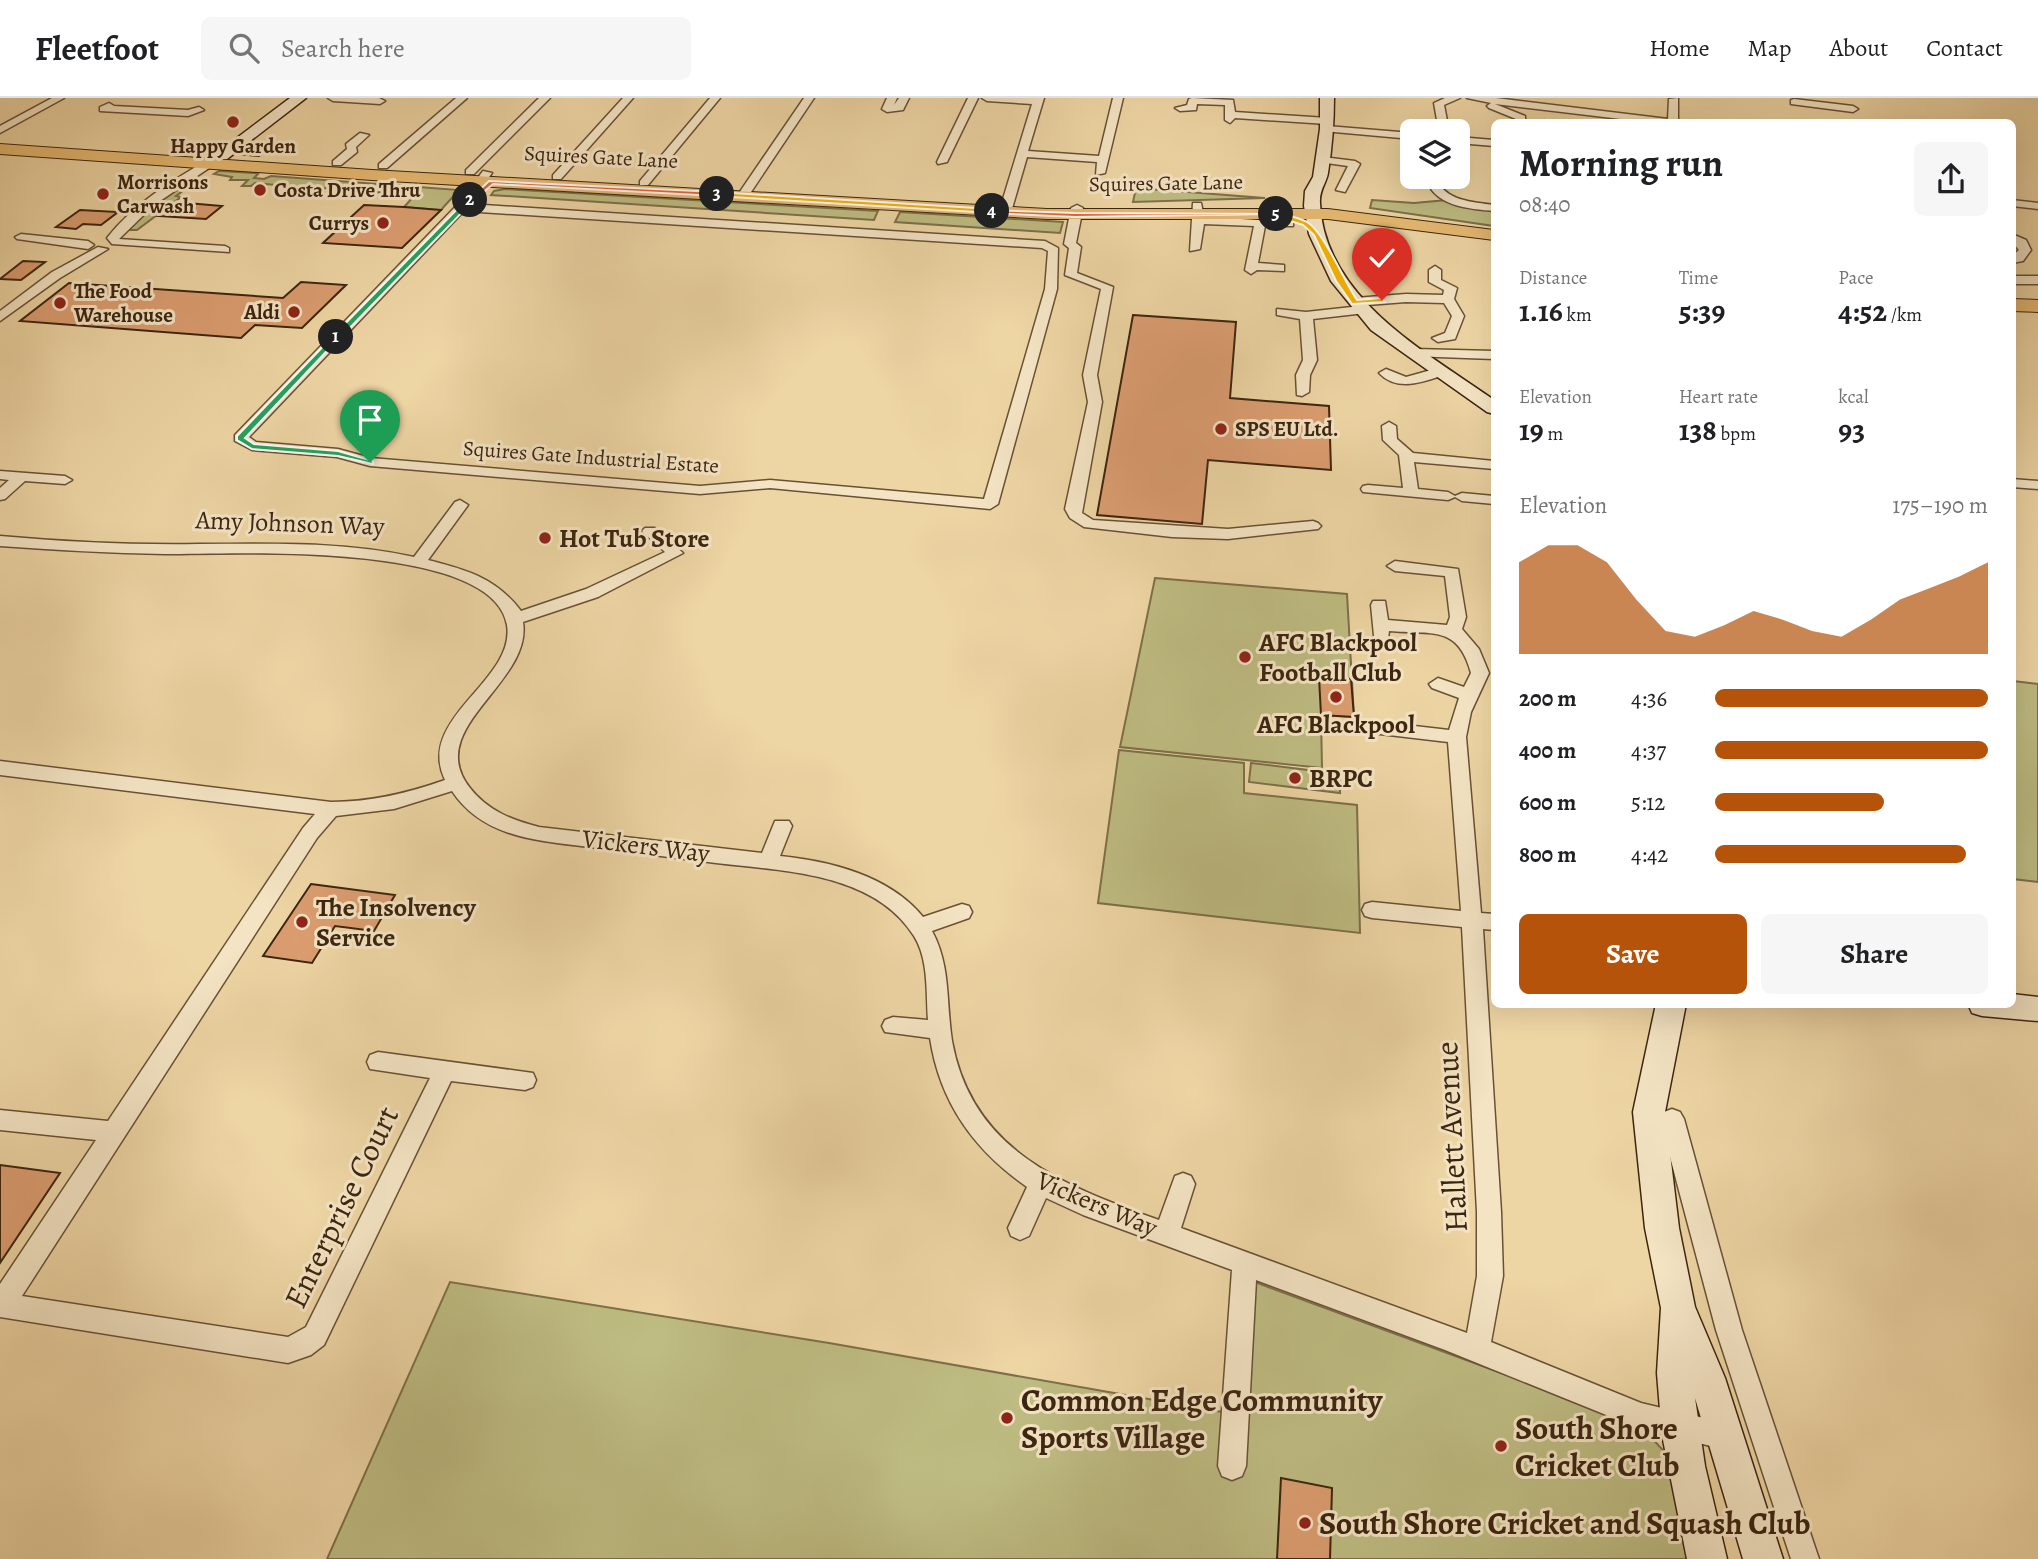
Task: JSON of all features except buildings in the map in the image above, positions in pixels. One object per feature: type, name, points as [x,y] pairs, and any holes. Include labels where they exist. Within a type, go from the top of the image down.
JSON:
[{"type":"main road","points":[[248,136],[299,98]]},
{"type":"main road","points":[[1327,98],[1319,209],[1326,255],[1358,306],[1377,327],[1491,403]]},
{"type":"main road","points":[[0,143],[206,160]]},
{"type":"main road","name":"Squires Gate Lane","points":[[0,149],[162,162],[206,160],[337,163],[385,171]]},
{"type":"main road","name":"Squires Gate Lane","points":[[206,160],[1006,208],[1198,213],[1319,209]]},
{"type":"main road","name":"Squires Gate Lane","points":[[485,176],[558,177],[745,192]]},
{"type":"main road","points":[[1261,213],[1287,216],[1308,225],[1319,209]]},
{"type":"main road","points":[[1319,209],[1345,221],[1435,226],[1491,235]]},
{"type":"main road","points":[[1319,209],[1381,211],[1491,228]]},
{"type":"main road","points":[[2016,296],[2038,296]]},
{"type":"main road","points":[[2016,304],[2038,306]]},
{"type":"main road","points":[[2016,1007],[2038,1009]]},
{"type":"main road","points":[[1670,1008],[1649,1112],[1662,1228],[1678,1307],[1707,1378],[1763,1559]]},
{"type":"main road","points":[[1678,1307],[1674,1338],[1679,1426],[1707,1559]]},
{"type":"street","points":[[0,130],[58,98]]},
{"type":"street","points":[[333,98],[382,99]]},
{"type":"street","points":[[385,171],[462,98]]},
{"type":"street","points":[[461,207],[544,98]]},
{"type":"street","points":[[558,177],[628,98]]},
{"type":"street","points":[[645,183],[715,98]]},
{"type":"street","points":[[745,192],[809,98]]},
{"type":"street","points":[[892,98],[887,109],[889,110],[899,108],[904,98]]},
{"type":"street","points":[[942,162],[973,98]]},
{"type":"street","points":[[987,98],[1039,99],[1006,208]]},
{"type":"street","points":[[1100,173],[1118,98]]},
{"type":"street","points":[[1441,119],[1439,103],[1448,98]]},
{"type":"street","points":[[1472,98],[1530,101],[1646,119]]},
{"type":"street","points":[[1472,98],[1521,118]]},
{"type":"street","points":[[1591,111],[1594,98]]},
{"type":"street","points":[[141,111],[149,99]]},
{"type":"street","points":[[367,112],[382,99]]},
{"type":"street","points":[[1180,108],[1192,108],[1192,99],[1230,102],[1230,117],[1400,131]]},
{"type":"street","points":[[1673,119],[1674,99]]},
{"type":"street","points":[[1794,103],[1853,108]]},
{"type":"street","points":[[109,106],[104,109],[188,113],[199,110]]},
{"type":"street","points":[[337,163],[353,150],[350,146],[364,135]]},
{"type":"street","points":[[156,189],[248,136]]},
{"type":"street","points":[[1470,140],[1491,143]]},
{"type":"street","points":[[1022,153],[1103,159]]},
{"type":"street","points":[[0,317],[101,244],[206,160]]},
{"type":"street","points":[[1323,160],[1355,164],[1341,190]]},
{"type":"street","points":[[101,244],[156,189],[170,171],[162,162]]},
{"type":"street","points":[[1436,189],[1443,195],[1468,204],[1491,208]]},
{"type":"street","points":[[2016,203],[2038,206]]},
{"type":"street","name":"Squires Gate Industrial Estate","points":[[461,207],[1045,245],[1054,250],[1051,289],[990,505],[770,484],[701,490],[370,462],[338,453],[252,446],[240,438],[461,207]]},
{"type":"street","points":[[1076,211],[1070,244],[1075,247],[1071,275],[1107,287],[1090,375],[1095,402],[1073,509],[1075,515],[1082,521],[1100,526],[1208,534],[1313,526]]},
{"type":"street","points":[[1194,249],[1198,213]]},
{"type":"street","points":[[1261,213],[1252,268],[1280,268]]},
{"type":"street","name":"Squires Gate Lane","points":[[1261,213],[1289,224]]},
{"type":"street","points":[[21,237],[225,250]]},
{"type":"street","points":[[2017,240],[2038,244]]},
{"type":"street","points":[[2016,258],[2023,254],[2017,240]]},
{"type":"street","points":[[1435,270],[1435,282],[1454,291]]},
{"type":"street","points":[[2016,280],[2038,280]]},
{"type":"street","points":[[1281,312],[1306,316],[1454,291]]},
{"type":"street","points":[[1438,338],[1450,336],[1456,325],[1458,316],[1454,291]]},
{"type":"street","points":[[1302,392],[1303,375],[1316,362],[1306,316]]},
{"type":"street","points":[[1456,325],[1471,330]]},
{"type":"street","points":[[1415,353],[1491,355]]},
{"type":"street","points":[[1388,379],[1414,380],[1442,371]]},
{"type":"street","points":[[1389,426],[1390,440],[1406,457],[1411,493]]},
{"type":"street","points":[[1406,457],[1491,465]]},
{"type":"street","points":[[0,475],[65,480]]},
{"type":"street","points":[[0,496],[21,477]]},
{"type":"street","points":[[2016,483],[2038,485]]},
{"type":"street","points":[[1368,489],[1491,500]]},
{"type":"street","points":[[418,561],[429,550],[460,505]]},
{"type":"street","points":[[0,768],[331,809],[361,810],[396,803],[452,775],[447,754],[457,727],[500,672],[515,636],[514,619],[592,593],[675,553],[650,531]]},
{"type":"street","name":"Amy Johnson Way","points":[[0,541],[78,547],[363,552],[418,561],[480,582],[508,604],[514,619]]},
{"type":"street","points":[[1379,605],[1380,634],[1453,631],[1458,617],[1452,572],[1395,566]]},
{"type":"street","name":"Hallett Avenue","points":[[1453,631],[1464,638],[1477,661],[1480,673],[1458,719],[1457,737],[1483,921],[1490,1276],[1476,1349]]},
{"type":"street","points":[[1438,684],[1469,695]]},
{"type":"street","points":[[1380,728],[1457,737]]},
{"type":"street","name":"Vickers Way","points":[[452,775],[485,816],[508,827],[539,834],[813,867],[852,879],[883,895],[919,927],[935,961],[939,1030],[951,1083],[965,1115],[1014,1166],[1040,1184],[1068,1198],[1476,1349],[1641,1416],[1666,1434],[1679,1426]]},
{"type":"street","points":[[1,1305],[310,833],[331,809]]},
{"type":"street","points":[[769,860],[782,825]]},
{"type":"street","points":[[1372,910],[1483,921]]},
{"type":"street","points":[[919,927],[962,912]]},
{"type":"street","points":[[893,1026],[939,1030]]},
{"type":"street","name":"Enterprise Court","points":[[378,1062],[525,1080]]},
{"type":"street","name":"Enterprise Court","points":[[1,1305],[288,1350],[302,1346],[315,1336],[445,1070]]},
{"type":"street","points":[[1672,1118],[1762,1436],[1805,1559]]},
{"type":"street","points":[[0,1120],[115,1132]]},
{"type":"street","points":[[1020,1227],[1040,1184]]},
{"type":"street","points":[[1167,1234],[1183,1184]]},
{"type":"street","points":[[1662,1228],[1703,1234]]},
{"type":"street","points":[[1232,1466],[1245,1262]]},
{"type":"street","points":[[1641,1416],[1662,1409],[1679,1426],[1723,1436]]},
{"type":"shaded area","points":[[219,171],[255,173],[258,174],[254,178],[264,179],[271,176],[459,190],[441,210],[404,207],[415,195],[374,192],[369,196],[358,194],[362,191],[322,188],[319,191],[307,191],[309,188],[255,183],[242,186],[248,180],[230,180],[232,177],[214,174]]},
{"type":"shaded area","points":[[187,181],[191,182],[185,186],[188,187],[176,196],[181,197],[137,230],[128,230],[136,220]]},
{"type":"shaded area","points":[[1136,188],[1265,198],[1133,202]]},
{"type":"shaded area","points":[[505,189],[878,211],[874,220],[491,195],[494,191]]},
{"type":"shaded area","points":[[1372,200],[1414,203],[1447,200],[1491,209],[1491,226],[1370,208]]},
{"type":"shaded area","points":[[900,212],[1063,222],[1060,233],[895,222]]},
{"type":"shaded area","name":"AFC Blackpool Football Club","points":[[1155,578],[1347,594],[1354,717],[1321,715],[1322,768],[1120,747]]},
{"type":"shaded area","points":[[2016,681],[2038,684],[2038,882],[2016,879]]},
{"type":"shaded area","points":[[1119,750],[1244,763],[1244,793],[1357,805],[1360,933],[1098,903]]},
{"type":"shaded area","name":"BRPC","points":[[1251,763],[1340,774],[1340,793],[1249,782]]},
{"type":"shaded area","name":"Common Edge Community Sports Village","points":[[1244,1278],[1639,1424],[1671,1459],[1692,1559],[327,1559],[450,1282],[829,1343],[1234,1414]]},
{"type":"place","name":"Happy Garden","points":[[233,122]]},
{"type":"place","name":"Costa Drive Thru","points":[[260,190]]},
{"type":"place","name":"Morrisons Carwash","points":[[103,194]]},
{"type":"place","name":"Currys","points":[[383,223]]},
{"type":"place","name":"The Food Warehouse","points":[[60,303]]},
{"type":"place","name":"Aldi","points":[[294,312]]},
{"type":"place","name":"SPS EU Ltd.","points":[[1221,429]]},
{"type":"place","name":"Hot Tub Store","points":[[545,538]]},
{"type":"place","name":"AFC Blackpool Football Club","points":[[1245,657]]},
{"type":"place","name":"AFC Blackpool","points":[[1336,697]]},
{"type":"place","name":"BRPC","points":[[1295,778]]},
{"type":"place","name":"The Insolvency Service","points":[[302,922]]},
{"type":"place","name":"Common Edge Community Sports Village","points":[[1007,1418]]},
{"type":"place","name":"South Shore Cricket Club","points":[[1501,1446]]},
{"type":"place","name":"South Shore Cricket and Squash Club","points":[[1305,1523]]},
{"type":"route","points":[[370,462],[338,453],[252,446],[240,438],[461,207],[491,182],[1075,215],[1277,214],[1308,225],[1317,234],[1339,281],[1355,302],[1382,300]]}]
